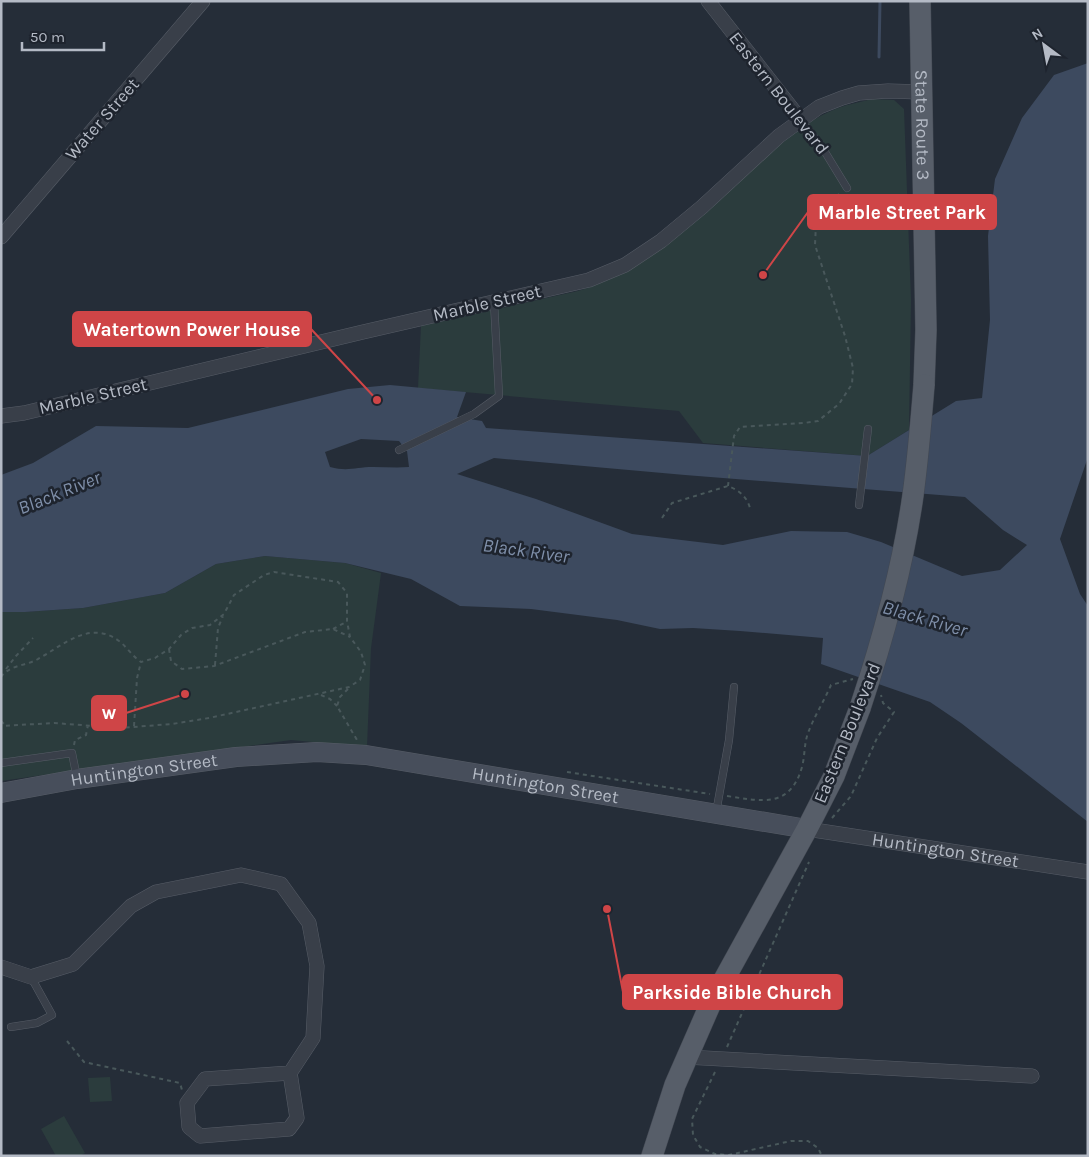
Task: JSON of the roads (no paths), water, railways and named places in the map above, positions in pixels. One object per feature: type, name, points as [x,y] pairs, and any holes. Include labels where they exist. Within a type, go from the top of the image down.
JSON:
[{"type":"main road","name":"State Route 3","points":[[920,1],[925,277]]},
{"type":"main road","name":"Eastern Boulevard","points":[[652,1156],[686,1056],[710,1005],[815,830],[876,663],[902,554],[913,497],[924,385],[925,277]]},
{"type":"street","name":"Water Street","points":[[1,237],[203,1]]},
{"type":"street","name":"Eastern Boulevard","points":[[711,2],[801,120]]},
{"type":"street","name":"Marble Street","points":[[1,416],[24,413],[589,280],[625,265],[661,241],[702,208],[779,136],[820,107],[859,93],[888,91],[922,92]]},
{"type":"street","name":"Huntington Street","points":[[1,793],[77,779],[236,757],[317,752],[366,755],[718,804],[815,830],[1088,872]]},
{"type":"street","points":[[1,967],[32,977],[73,964],[131,906],[156,892],[241,875],[281,884],[309,923],[317,966],[313,1038],[290,1073],[297,1118],[289,1129],[200,1136],[189,1127],[187,1103],[205,1079],[290,1073]]},
{"type":"street","points":[[686,1056],[1032,1076]]},
{"type":"lane","name":"Eastern Boulevard","points":[[801,120],[825,152],[847,188]]},
{"type":"lane","points":[[399,450],[474,414],[499,396],[494,302]]},
{"type":"lane","points":[[859,505],[868,429]]},
{"type":"lane","points":[[718,804],[729,740],[734,687]]},
{"type":"lane","points":[[1,763],[72,753],[77,779]]},
{"type":"lane","points":[[11,1027],[37,1023],[52,1015],[32,977]]},
{"type":"water","name":"Black River","points":[[1088,63],[1088,457],[1060,539],[1080,594],[1088,606],[1088,822],[961,723],[930,702],[821,664],[823,638],[693,628],[660,629],[617,620],[531,609],[460,606],[411,579],[345,563],[265,556],[216,564],[165,593],[83,608],[1,612],[1,475],[33,463],[96,426],[188,428],[348,389],[390,385],[466,392],[457,417],[482,421],[486,428],[867,456],[956,401],[982,398],[990,320],[988,236],[995,179],[1022,118],[1054,75]],"holes":[[[361,439],[399,441],[407,451],[409,467],[347,469],[330,467],[325,452]],[[494,458],[965,497],[1003,530],[1027,545],[1000,570],[962,576],[881,542],[847,532],[791,531],[723,545],[632,534],[536,499],[457,474]]]},
{"type":"waterway","points":[[879,57],[880,1]]},
{"type":"place","name":"Marble Street Park","points":[[763,275]]},
{"type":"place","name":"Watertown Power House","points":[[377,400]]},
{"type":"place","name":"w","points":[[185,694]]},
{"type":"place","name":"Parkside Bible Church","points":[[607,909]]}]
